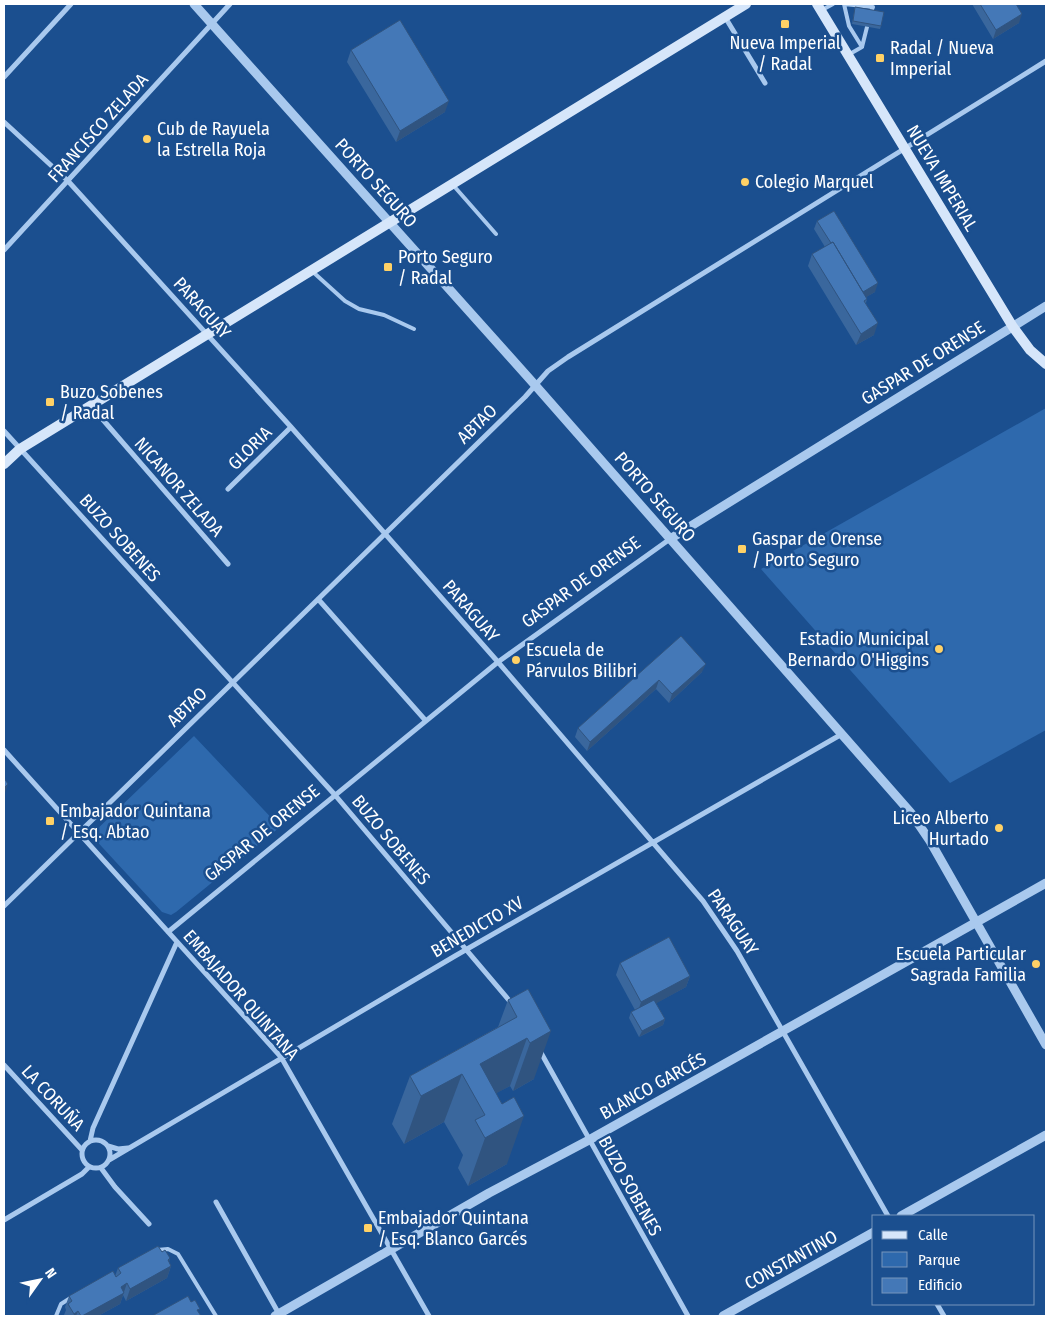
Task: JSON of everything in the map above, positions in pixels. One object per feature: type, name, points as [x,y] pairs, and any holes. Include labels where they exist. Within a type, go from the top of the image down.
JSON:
[{"type":"main road","points":[[4,464],[20,449],[746,4]]},
{"type":"main road","name":"NUEVA IMPERIAL","points":[[819,7],[1013,326],[1030,350],[1046,364]]},
{"type":"street","points":[[4,77],[71,4]]},
{"type":"street","name":"PORTO SEGURO","points":[[194,4],[535,385],[918,821],[1046,1045]]},
{"type":"street","name":"FRANCISCO ZELADA","points":[[4,250],[230,4]]},
{"type":"street","points":[[724,17],[765,83]]},
{"type":"street","name":"ABTAO","points":[[4,906],[385,534],[548,371],[1046,61]]},
{"type":"street","name":"PARAGUAY","points":[[4,122],[68,181],[291,428],[498,662],[703,901],[726,933],[784,1031],[887,1215]]},
{"type":"street","name":"GASPAR DE ORENSE","points":[[168,932],[498,662],[670,539],[1046,306]]},
{"type":"street","name":"NICANOR ZELADA","points":[[90,406],[228,564]]},
{"type":"street","name":"GLORIA","points":[[228,489],[291,428]]},
{"type":"street","name":"BUZO SOBENES","points":[[4,431],[335,795],[517,1010]]},
{"type":"street","points":[[318,599],[426,721]]},
{"type":"street","name":"BENEDICTO XV","points":[[109,1160],[466,949],[842,734]]},
{"type":"street","name":"EMBAJADOR QUINTANA","points":[[4,750],[281,1057],[429,1316]]},
{"type":"street","name":"BLANCO GARCÉS","points":[[277,1315],[390,1248],[589,1140],[1046,883]]},
{"type":"street","points":[[90,1141],[93,1128],[177,942]]},
{"type":"street","name":"BUZO SOBENES","points":[[536,1043],[688,1316]]},
{"type":"street","name":"LA CORUÑA","points":[[4,1065],[82,1150]]},
{"type":"street","points":[[903,1215],[1046,1135]]},
{"type":"street","points":[[128,1148],[108,1146],[98,1140],[90,1141],[82,1150],[83,1160],[89,1167],[101,1168],[115,1187],[149,1224]]},
{"type":"street","points":[[101,1168],[109,1160],[108,1146]]},
{"type":"street","points":[[4,1220],[82,1174],[89,1167]]},
{"type":"street","points":[[216,1202],[277,1315]]},
{"type":"street","name":"CONSTANTINO","points":[[723,1316],[872,1233]]},
{"type":"street","points":[[938,1305],[944,1316]]},
{"type":"lane","points":[[819,7],[833,4]]},
{"type":"lane","points":[[862,46],[849,26],[844,4],[872,7],[871,12]]},
{"type":"lane","points":[[848,55],[862,46],[867,27]]},
{"type":"lane","points":[[452,184],[496,234]]},
{"type":"lane","points":[[311,270],[345,301],[359,308],[384,315],[414,329]]},
{"type":"lane","points":[[152,1252],[168,1249],[178,1254],[216,1316]]},
{"type":"lane","points":[[56,1316],[60,1304],[78,1294]]},
{"type":"green space","name":"Estadio Municipal Bernardo O'Higgins","points":[[1046,408],[1046,730],[950,783],[761,569]]},
{"type":"green space","points":[[194,736],[280,827],[171,915],[162,912],[91,835]]},
{"type":"building","points":[[980,4],[1016,4],[1022,14],[996,30]]},
{"type":"building","points":[[855,7],[884,12],[881,26],[853,21]]},
{"type":"building","points":[[400,20],[449,101],[400,131],[351,50]]},
{"type":"building","points":[[834,211],[878,283],[863,292],[833,242],[831,243],[817,221]]},
{"type":"building","points":[[833,242],[867,299],[864,301],[878,323],[861,334],[812,254]]},
{"type":"building","points":[[681,636],[706,664],[672,694],[659,680],[590,742],[578,728]]},
{"type":"building","points":[[4,778],[8,784],[4,788]]},
{"type":"building","points":[[669,937],[690,976],[641,1002],[620,963]]},
{"type":"building","points":[[528,989],[551,1031],[530,1043],[527,1038],[480,1064],[502,1104],[514,1097],[524,1116],[485,1138],[475,1120],[485,1115],[462,1074],[421,1096],[410,1076],[517,1017],[508,1000]]},
{"type":"building","points":[[654,1000],[665,1019],[642,1031],[631,1012]]},
{"type":"building","points":[[158,1246],[162,1252],[165,1250],[170,1258],[168,1260],[171,1266],[130,1289],[127,1283],[121,1287],[124,1293],[82,1316],[78,1311],[74,1314],[68,1304],[72,1301],[69,1296],[113,1271],[116,1277],[121,1273],[118,1268]]},
{"type":"building","points":[[188,1296],[191,1302],[195,1300],[200,1309],[197,1310],[201,1316],[152,1316]]},
{"type":"place","name":"Nueva Imperial / Radal","points":[[785,24]]},
{"type":"place","name":"Radal / Nueva Imperial","points":[[880,58]]},
{"type":"place","name":"Cub de Rayuela la Estrella Roja","points":[[147,139]]},
{"type":"place","name":"Colegio Marquel","points":[[745,182]]},
{"type":"place","name":"Porto Seguro / Radal","points":[[388,267]]},
{"type":"place","name":"Buzo Sobenes / Radal","points":[[50,402]]},
{"type":"place","name":"Gaspar de Orense / Porto Seguro","points":[[742,549]]},
{"type":"place","name":"Estadio Municipal Bernardo O'Higgins","points":[[939,649]]},
{"type":"place","name":"Escuela de Párvulos Bilibri","points":[[516,660]]},
{"type":"place","name":"Embajador Quintana / Esq. Abtao","points":[[50,821]]},
{"type":"place","name":"Liceo Alberto Hurtado","points":[[999,828]]},
{"type":"place","name":"Escuela Particular Sagrada Familia","points":[[1036,964]]},
{"type":"place","name":"Embajador Quintana / Esq. Blanco Garcés","points":[[368,1228]]}]
